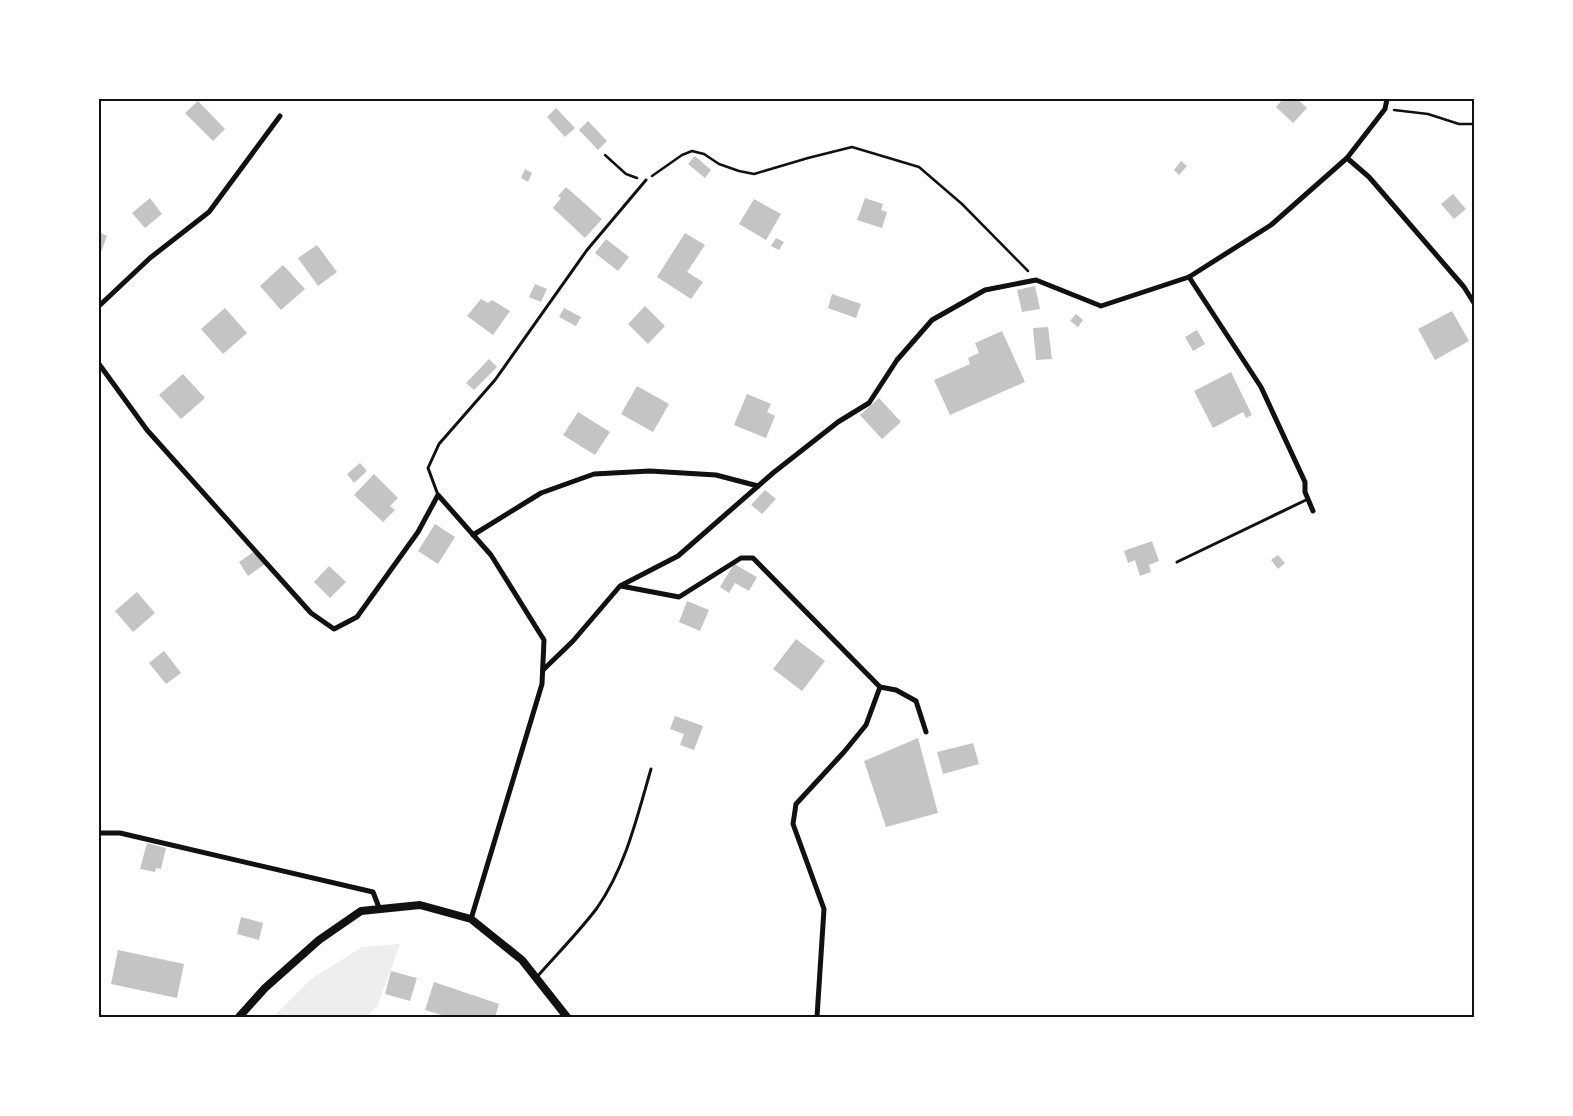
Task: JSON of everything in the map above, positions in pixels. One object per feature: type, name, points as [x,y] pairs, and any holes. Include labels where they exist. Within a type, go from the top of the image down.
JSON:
[{"type":"street","points":[[543,670],[573,641],[620,586],[678,556],[758,486],[838,422],[869,403],[897,360],[932,320],[984,290],[1036,280],[1101,306],[1189,277],[1271,225],[1346,158],[1385,109],[1386,99]]},
{"type":"street","points":[[99,306],[150,258],[210,212],[280,116]]},
{"type":"street","points":[[1346,158],[1369,177],[1464,287],[1474,303]]},
{"type":"street","points":[[1189,277],[1261,387],[1305,482],[1308,500],[1313,511]]},
{"type":"street","points":[[99,364],[153,438],[311,614],[334,629],[357,617],[418,532],[438,494],[491,555],[544,640],[543,670],[542,684],[471,919]]},
{"type":"street","points":[[473,535],[541,493],[594,474],[650,471],[716,475],[758,486]]},
{"type":"street","points":[[620,586],[679,596],[725,570],[741,558],[753,558],[880,687],[896,690],[916,701],[926,732]]},
{"type":"street","points":[[817,1017],[824,909],[793,824],[796,804],[866,725],[880,687]]},
{"type":"street","points":[[99,833],[120,833],[373,892],[380,910]]},
{"type":"street","points":[[240,1017],[265,988],[319,940],[361,911],[420,905],[471,919],[522,960],[567,1017]]},
{"type":"lane","points":[[438,494],[428,468],[439,444],[495,380],[587,250],[646,180]]},
{"type":"lane","points":[[1177,562],[1308,500]]},
{"type":"lane","points":[[536,978],[596,908],[619,869],[634,831],[651,768]]},
{"type":"path","points":[[1385,109],[1428,114],[1459,124],[1474,124]]},
{"type":"path","points":[[605,155],[626,174],[646,180],[682,155],[692,151],[704,154],[719,164],[754,174],[808,158],[852,148],[919,168],[981,223],[1036,280]]},
{"type":"shaded area","points":[[400,944],[377,1007],[366,1017],[273,1017],[311,979],[362,947]]},
{"type":"building","points":[[1283,99],[1297,99],[1307,108],[1293,123],[1276,107]]},
{"type":"building","points":[[198,101],[225,129],[213,141],[185,113]]},
{"type":"building","points":[[556,108],[575,128],[565,137],[547,117]]},
{"type":"building","points":[[588,121],[607,141],[598,150],[579,130]]},
{"type":"building","points":[[695,156],[711,170],[705,178],[688,164]]},
{"type":"building","points":[[1181,161],[1187,166],[1179,175],[1174,170]]},
{"type":"building","points":[[525,169],[532,173],[528,182],[521,178]]},
{"type":"building","points":[[566,187],[602,219],[585,238],[553,208],[561,198],[558,196]]},
{"type":"building","points":[[1453,194],[1466,209],[1454,219],[1441,204]]},
{"type":"building","points":[[150,198],[162,214],[145,228],[132,213]]},
{"type":"building","points":[[865,198],[883,204],[881,210],[887,212],[882,228],[857,220]]},
{"type":"building","points":[[754,199],[781,214],[766,240],[739,224]]},
{"type":"building","points":[[99,232],[107,236],[101,252],[99,251]]},
{"type":"building","points":[[685,233],[705,245],[687,272],[703,282],[691,299],[657,277]]},
{"type":"building","points":[[776,238],[784,242],[779,250],[771,246]]},
{"type":"building","points":[[606,239],[629,257],[618,271],[595,253]]},
{"type":"building","points":[[317,245],[337,272],[318,286],[298,258]]},
{"type":"building","points":[[283,265],[305,289],[281,310],[260,286]]},
{"type":"building","points":[[535,284],[547,289],[541,302],[529,297]]},
{"type":"building","points":[[1035,286],[1040,309],[1022,312],[1017,290]]},
{"type":"building","points":[[832,294],[861,304],[856,318],[828,308]]},
{"type":"building","points":[[481,299],[488,303],[492,300],[510,311],[493,335],[467,316]]},
{"type":"building","points":[[645,306],[665,326],[648,344],[628,324]]},
{"type":"building","points":[[225,308],[247,333],[223,354],[201,329]]},
{"type":"building","points":[[564,308],[581,317],[576,326],[559,317]]},
{"type":"building","points":[[1452,311],[1469,341],[1435,360],[1418,329]]},
{"type":"building","points":[[1076,314],[1083,320],[1078,327],[1070,321]]},
{"type":"building","points":[[1048,327],[1052,359],[1036,360],[1033,328]]},
{"type":"building","points":[[1197,330],[1205,344],[1193,351],[1185,337]]},
{"type":"building","points":[[1002,331],[1025,382],[950,415],[934,380],[970,364],[968,358],[979,353],[975,343]]},
{"type":"building","points":[[489,359],[497,367],[474,390],[466,383]]},
{"type":"building","points":[[1231,372],[1252,415],[1246,418],[1243,412],[1213,428],[1194,391]]},
{"type":"building","points":[[183,374],[205,398],[181,419],[159,395]]},
{"type":"building","points":[[637,386],[669,404],[653,432],[621,414]]},
{"type":"building","points":[[747,394],[771,404],[767,412],[775,416],[766,438],[734,425]]},
{"type":"building","points":[[879,398],[901,422],[882,439],[860,415]]},
{"type":"building","points":[[578,412],[610,432],[595,455],[563,435]]},
{"type":"building","points":[[360,463],[367,471],[354,483],[347,474]]},
{"type":"building","points":[[374,474],[398,498],[390,506],[395,510],[383,522],[354,495]]},
{"type":"building","points":[[765,490],[776,499],[762,514],[751,505]]},
{"type":"building","points":[[435,524],[455,537],[438,564],[418,551]]},
{"type":"building","points":[[1152,541],[1159,561],[1149,565],[1151,572],[1140,576],[1135,560],[1128,563],[1124,551]]},
{"type":"building","points":[[255,551],[265,564],[248,576],[239,562]]},
{"type":"building","points":[[1278,555],[1285,563],[1278,569],[1271,560]]},
{"type":"building","points":[[734,564],[757,577],[749,591],[735,583],[729,593],[720,587]]},
{"type":"building","points":[[329,566],[346,582],[330,598],[314,582]]},
{"type":"building","points":[[137,592],[155,613],[133,632],[115,611]]},
{"type":"building","points":[[687,601],[709,610],[700,631],[679,622]]},
{"type":"building","points":[[796,639],[825,661],[802,691],[773,669]]},
{"type":"building","points":[[164,651],[181,673],[166,684],[149,663]]},
{"type":"building","points":[[675,716],[703,726],[694,750],[680,745],[684,734],[670,729]]},
{"type":"building","points":[[918,738],[938,813],[886,827],[864,761]]},
{"type":"building","points":[[973,743],[979,764],[943,774],[937,752]]},
{"type":"building","points":[[147,843],[166,848],[161,869],[156,868],[155,872],[140,869]]},
{"type":"building","points":[[241,917],[263,923],[259,940],[237,934]]},
{"type":"building","points":[[118,950],[184,964],[177,998],[111,984]]},
{"type":"building","points":[[391,971],[417,978],[410,1001],[385,994]]},
{"type":"building","points":[[434,982],[499,1004],[495,1017],[448,1017],[425,1010]]}]
